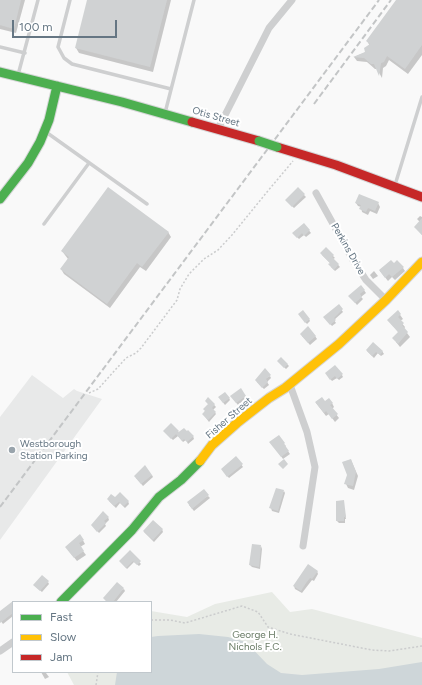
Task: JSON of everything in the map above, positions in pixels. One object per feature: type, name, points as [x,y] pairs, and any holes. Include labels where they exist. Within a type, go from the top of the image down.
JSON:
[{"type":"street","points":[[218,129],[269,28],[292,0]]},
{"type":"street","name":"Otis Street","points":[[0,72],[164,114],[259,141],[394,186],[422,197]]},
{"type":"street","points":[[0,199],[28,163],[45,131],[57,86]]},
{"type":"street","name":"Perkins Drive","points":[[316,193],[353,260],[366,280],[386,300]]},
{"type":"street","name":"Fisher Street","points":[[62,601],[137,525],[159,497],[181,480],[198,464],[212,445],[268,398],[290,385],[339,344],[386,300],[422,262]]},
{"type":"street","points":[[290,385],[308,432],[315,467],[303,546]]},
{"type":"street","points":[[0,651],[12,643]]},
{"type":"lane","points":[[18,76],[38,0]]},
{"type":"lane","points":[[70,0],[58,47],[64,58],[72,64],[171,89]]},
{"type":"lane","points":[[164,114],[194,0]]},
{"type":"lane","points":[[0,47],[25,53]]},
{"type":"lane","points":[[394,186],[422,96]]},
{"type":"lane","points":[[45,131],[147,204]]},
{"type":"lane","points":[[44,224],[89,163]]},
{"type":"path","points":[[89,393],[98,389],[126,358],[136,353],[141,348],[177,300],[180,289],[189,274],[204,259],[218,250],[232,235],[299,154]]},
{"type":"path","points":[[152,620],[170,620],[185,623],[242,606],[258,612],[268,627],[290,634],[372,650],[388,651],[422,646]]},
{"type":"path","points":[[96,685],[98,673]]},
{"type":"shaded area","points":[[32,375],[63,398],[74,389],[102,399],[0,540],[0,417]]},
{"type":"shaded area","points":[[199,634],[228,637],[246,642],[267,664],[281,673],[302,675],[379,669],[422,662],[422,685],[115,685],[117,673],[152,673],[152,637]]},
{"type":"green space","name":"George H. Nichols F.C.","points":[[272,592],[290,612],[312,609],[422,638],[422,685],[74,685],[68,673],[152,673],[152,611],[187,617],[215,604]]},
{"type":"building","points":[[0,0],[21,0],[14,29],[0,25]]},
{"type":"building","points":[[87,0],[167,0],[150,67],[75,48]]},
{"type":"building","points":[[396,0],[422,0],[422,45],[405,69],[387,56],[384,62],[381,63],[379,76],[374,64],[371,64],[364,58],[353,57],[365,52],[364,48],[370,44],[366,41]]},
{"type":"building","points":[[108,187],[169,232],[142,267],[137,263],[107,304],[60,269],[69,257],[61,251]]},
{"type":"building","points":[[298,187],[305,194],[292,207],[285,200]]},
{"type":"building","points":[[359,194],[379,202],[375,211],[368,208],[366,212],[359,209],[361,205],[355,203]]},
{"type":"building","points":[[422,218],[422,235],[414,227]]},
{"type":"building","points":[[304,223],[310,230],[304,236],[302,233],[297,238],[292,233]]},
{"type":"building","points":[[326,247],[334,255],[332,257],[339,264],[334,270],[328,264],[330,263],[320,253]]},
{"type":"building","points":[[391,260],[394,263],[397,260],[404,267],[392,277],[389,274],[385,278],[379,270]]},
{"type":"building","points":[[361,285],[365,290],[360,294],[362,297],[355,303],[348,296]]},
{"type":"building","points":[[339,304],[343,309],[334,318],[336,320],[330,325],[323,317]]},
{"type":"building","points":[[303,310],[310,319],[305,323],[298,314]]},
{"type":"building","points":[[398,310],[401,314],[398,317],[404,323],[402,325],[408,332],[398,344],[392,338],[398,332],[387,320]]},
{"type":"building","points":[[308,326],[316,336],[308,343],[300,334]]},
{"type":"building","points":[[373,342],[383,351],[380,355],[376,352],[372,356],[366,350]]},
{"type":"building","points":[[281,357],[288,364],[284,368],[277,361]]},
{"type":"building","points":[[335,365],[343,374],[337,379],[335,376],[330,380],[325,373]]},
{"type":"building","points":[[265,368],[271,375],[266,379],[268,382],[262,388],[255,380]]},
{"type":"building","points":[[241,388],[246,396],[236,403],[230,396]]},
{"type":"building","points":[[225,392],[230,398],[223,403],[218,397]]},
{"type":"building","points":[[208,397],[215,404],[212,408],[216,412],[208,420],[202,414],[205,411],[203,409],[208,404],[205,401]]},
{"type":"building","points":[[322,397],[325,401],[329,398],[333,403],[330,405],[338,414],[332,419],[326,411],[324,413],[315,402]]},
{"type":"building","points":[[171,423],[179,431],[171,439],[163,431]]},
{"type":"building","points":[[184,428],[194,436],[187,442],[184,439],[182,441],[176,434]]},
{"type":"building","points":[[279,435],[289,451],[281,457],[269,442]]},
{"type":"building","points":[[236,456],[243,464],[227,477],[221,469]]},
{"type":"building","points":[[284,459],[288,464],[283,469],[278,464]]},
{"type":"building","points":[[351,459],[356,472],[353,486],[344,484],[347,475],[342,462]]},
{"type":"building","points":[[145,465],[152,475],[141,484],[134,476]]},
{"type":"building","points":[[276,488],[284,490],[278,511],[269,508]]},
{"type":"building","points":[[204,489],[209,495],[192,509],[187,502]]},
{"type":"building","points":[[120,492],[129,501],[124,506],[119,502],[114,506],[107,499],[111,494],[115,497]]},
{"type":"building","points":[[344,500],[346,517],[344,517],[344,521],[336,521],[336,501]]},
{"type":"building","points":[[103,511],[109,517],[104,521],[106,523],[97,532],[91,525]]},
{"type":"building","points":[[153,520],[163,529],[153,540],[143,531]]},
{"type":"building","points":[[80,534],[84,540],[79,543],[84,551],[74,558],[65,547]]},
{"type":"building","points":[[252,544],[261,545],[259,567],[249,565]]},
{"type":"building","points":[[130,550],[141,561],[137,565],[133,561],[126,568],[119,561]]},
{"type":"building","points":[[308,564],[318,571],[312,579],[310,578],[301,591],[293,586]]},
{"type":"building","points":[[42,575],[49,581],[40,591],[33,585]]},
{"type":"building","points":[[117,582],[124,588],[114,601],[106,601],[103,598]]},
{"type":"building","points":[[12,602],[12,614],[0,623],[0,611]]},
{"type":"railway","points":[[0,507],[379,0]]},
{"type":"railway","points":[[314,104],[391,0]]},
{"type":"traffic: fast","points":[[0,72],[122,102],[192,122]]},
{"type":"traffic: fast","points":[[0,199],[28,163],[40,142],[49,120],[57,86]]},
{"type":"traffic: fast","points":[[259,141],[277,147]]},
{"type":"traffic: fast","points":[[62,601],[132,530],[159,497],[181,480],[200,461]]},
{"type":"traffic: slow","points":[[200,461],[212,445],[237,423],[269,398],[285,388],[339,344],[386,300],[422,262]]},
{"type":"traffic: jam","points":[[192,122],[259,141]]},
{"type":"traffic: jam","points":[[277,147],[336,165],[422,197]]},
{"type":"place","name":"Westborough Station Parking","points":[[12,450]]}]
